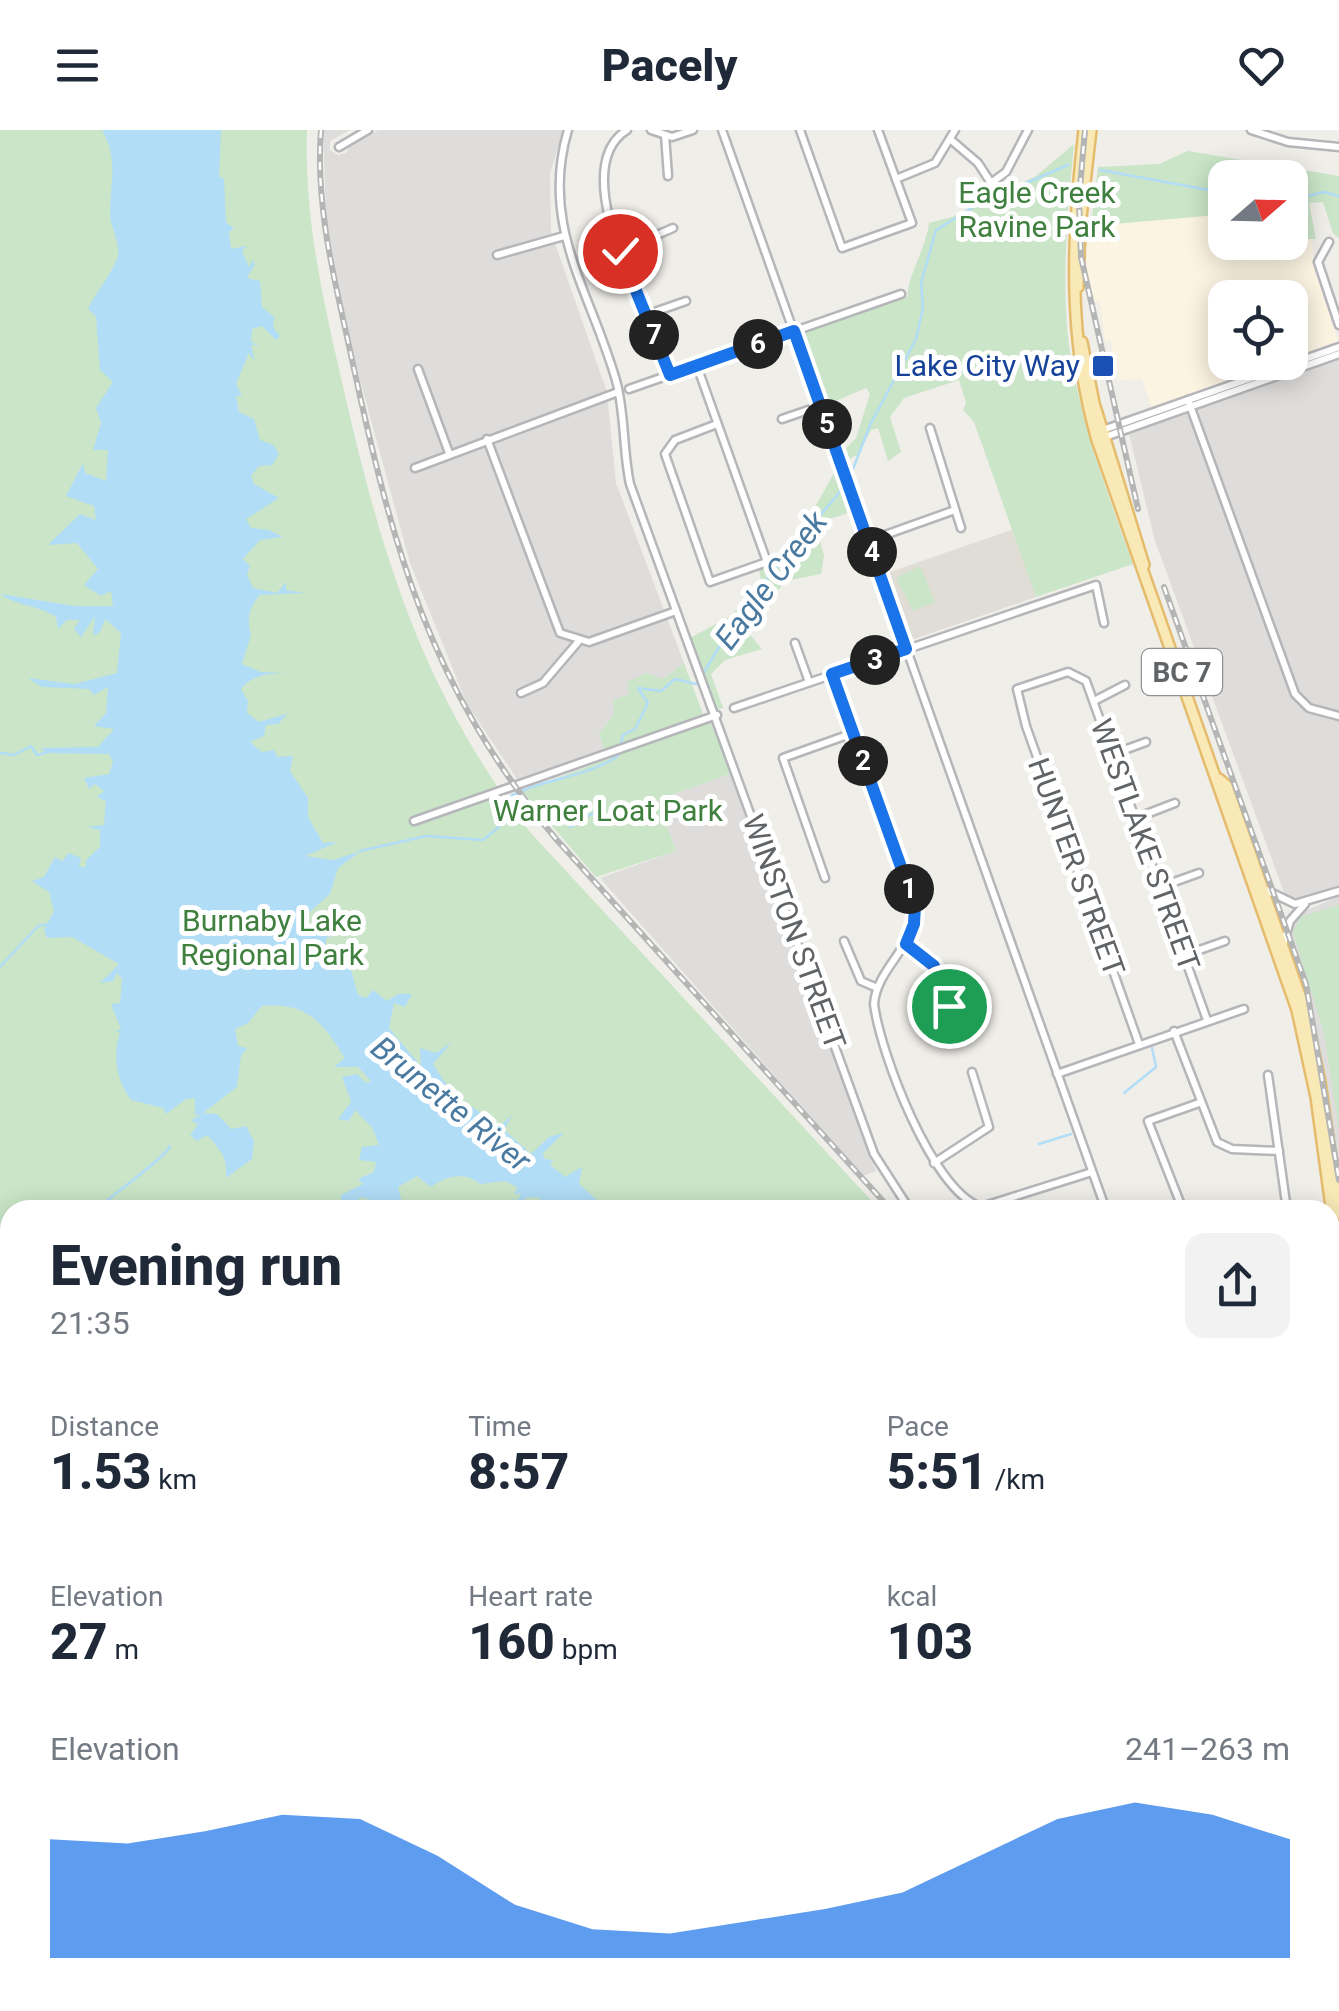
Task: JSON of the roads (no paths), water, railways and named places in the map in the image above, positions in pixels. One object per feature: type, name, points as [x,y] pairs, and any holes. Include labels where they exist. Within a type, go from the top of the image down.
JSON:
[{"type":"main road","name":"BC 7","points":[[1084,130],[1073,222],[1072,278],[1078,358],[1144,566],[1280,958],[1312,1069],[1330,1200]]},
{"type":"main road","name":"BC 7","points":[[1092,130],[1080,226],[1078,289],[1083,350],[1102,435],[1144,566]]},
{"type":"main road","name":"BC 7","points":[[1220,779],[1228,786],[1283,944],[1314,1052],[1337,1200]]},
{"type":"street","points":[[339,146],[368,130]]},
{"type":"street","name":"WINSTON STREET","points":[[568,130],[557,177],[564,236],[618,392],[630,484],[874,1154],[904,1200]]},
{"type":"street","points":[[626,130],[617,134],[604,192],[643,316],[670,375]]},
{"type":"street","points":[[652,130],[665,135],[693,130]]},
{"type":"street","points":[[722,130],[1102,1200]]},
{"type":"street","points":[[800,130],[842,248],[912,222],[878,130]]},
{"type":"street","points":[[896,179],[934,163],[955,130]]},
{"type":"street","points":[[950,139],[978,163],[992,183],[1006,172],[1028,130]]},
{"type":"street","points":[[1251,130],[1288,142],[1339,147]]},
{"type":"street","points":[[665,135],[668,176]]},
{"type":"street","points":[[620,251],[673,228]]},
{"type":"street","points":[[497,255],[564,236]]},
{"type":"street","points":[[1329,242],[1318,262],[1339,326]]},
{"type":"street","points":[[630,389],[901,294]]},
{"type":"street","points":[[643,316],[686,301]]},
{"type":"street","points":[[1102,435],[1339,350]]},
{"type":"street","points":[[697,366],[718,424],[767,562],[710,582],[666,460],[667,448],[676,440],[718,424]]},
{"type":"street","points":[[418,369],[448,453]]},
{"type":"street","points":[[414,468],[618,392]]},
{"type":"street","points":[[1190,403],[1295,694],[1309,708],[1339,716]]},
{"type":"street","points":[[782,419],[820,406]]},
{"type":"street","points":[[930,428],[961,528]]},
{"type":"street","points":[[487,438],[555,627],[578,642],[598,640],[676,611]]},
{"type":"street","points":[[868,541],[954,510]]},
{"type":"street","points":[[734,708],[1096,585],[1104,623]]},
{"type":"street","points":[[521,693],[543,684],[578,642]]},
{"type":"street","points":[[795,643],[809,682]]},
{"type":"street","name":"WESTLAKE STREET","points":[[1017,689],[1068,672],[1078,673],[1094,700],[1207,1020]]},
{"type":"street","points":[[832,674],[915,906],[914,924],[906,944],[876,987],[876,1018],[918,1136],[934,1163],[967,1200]]},
{"type":"street","points":[[1094,700],[1125,685]]},
{"type":"street","name":"HUNTER STREET","points":[[1017,689],[1026,726],[1139,1044]]},
{"type":"street","points":[[414,822],[717,715]]},
{"type":"street","points":[[826,878],[782,758],[853,733]]},
{"type":"street","points":[[1113,754],[1146,742]]},
{"type":"street","points":[[1136,818],[1175,804]]},
{"type":"street","points":[[1160,887],[1200,873]]},
{"type":"street","points":[[1250,876],[1282,901],[1306,904]]},
{"type":"street","points":[[1280,958],[1290,921],[1306,904],[1339,891]]},
{"type":"street","points":[[1185,955],[1225,941]]},
{"type":"street","points":[[844,942],[862,980],[876,987]]},
{"type":"street","points":[[906,944],[934,966],[949,1006]]},
{"type":"street","points":[[1057,1074],[1244,1008]]},
{"type":"street","points":[[1174,1032],[1212,1136],[1224,1147],[1279,1151]]},
{"type":"street","points":[[934,1163],[989,1127],[972,1072]]},
{"type":"street","points":[[1268,1074],[1286,1200]]},
{"type":"street","points":[[1175,1200],[1148,1121],[1200,1102]]},
{"type":"street","points":[[1008,1200],[1092,1172]]},
{"type":"water","name":"Brunette River","points":[[102,130],[221,130],[219,176],[224,179],[226,222],[234,229],[229,232],[231,249],[246,246],[242,252],[249,267],[253,260],[255,264],[247,278],[260,281],[262,307],[274,317],[273,327],[280,336],[276,340],[262,326],[252,329],[251,342],[259,345],[251,345],[255,362],[249,353],[236,384],[242,396],[236,396],[239,412],[254,419],[260,440],[273,445],[279,454],[272,465],[259,466],[251,476],[254,484],[279,498],[246,519],[251,528],[283,537],[260,540],[243,559],[250,566],[247,575],[253,588],[277,593],[286,582],[286,590],[305,593],[259,595],[253,604],[251,635],[242,664],[261,672],[290,673],[254,678],[241,689],[248,701],[247,713],[259,722],[303,709],[287,714],[278,724],[266,725],[264,736],[250,742],[262,752],[274,750],[277,757],[293,756],[290,771],[308,798],[308,817],[323,843],[338,842],[305,856],[333,860],[361,851],[338,868],[330,894],[304,917],[307,928],[325,929],[334,936],[327,937],[325,946],[333,958],[348,959],[358,995],[366,998],[373,990],[387,1001],[398,994],[412,994],[405,1007],[394,1003],[389,1028],[421,1066],[420,1048],[436,1053],[452,1042],[433,1064],[451,1092],[460,1092],[459,1099],[501,1125],[512,1115],[504,1130],[531,1154],[549,1137],[564,1133],[543,1153],[544,1159],[553,1160],[550,1165],[565,1177],[582,1167],[579,1184],[597,1200],[518,1200],[521,1193],[515,1195],[517,1187],[505,1181],[480,1184],[456,1176],[431,1187],[417,1176],[398,1187],[401,1200],[341,1200],[341,1195],[363,1184],[358,1179],[374,1172],[376,1162],[359,1160],[362,1147],[379,1145],[372,1127],[355,1110],[349,1121],[338,1119],[351,1102],[342,1077],[357,1074],[366,1083],[371,1081],[358,1067],[334,1067],[345,1058],[312,1017],[291,1007],[278,1006],[262,1006],[248,1023],[235,1029],[238,1046],[247,1048],[241,1056],[237,1087],[203,1113],[217,1114],[231,1129],[246,1126],[254,1141],[252,1159],[226,1178],[225,1160],[217,1146],[207,1135],[197,1141],[190,1135],[198,1125],[191,1120],[201,1115],[195,1115],[195,1098],[186,1099],[166,1114],[163,1108],[131,1100],[126,1092],[116,1059],[120,1033],[116,1031],[121,1029],[111,1004],[120,1003],[122,979],[117,973],[113,981],[100,983],[119,964],[72,937],[47,938],[44,930],[54,911],[49,892],[32,881],[44,877],[55,857],[62,861],[69,853],[81,858],[79,867],[86,867],[86,860],[100,847],[100,830],[87,827],[104,825],[106,801],[97,797],[104,791],[95,784],[89,789],[84,778],[109,774],[113,762],[109,754],[46,753],[41,748],[98,747],[114,729],[94,726],[106,713],[108,687],[94,695],[89,689],[42,687],[28,678],[74,684],[117,673],[121,633],[105,619],[100,632],[93,636],[95,616],[81,637],[74,629],[80,620],[67,620],[58,629],[56,617],[0,594],[75,606],[113,606],[111,591],[101,596],[84,585],[98,569],[77,543],[48,545],[80,514],[96,520],[94,506],[66,496],[83,463],[85,473],[106,481],[108,450],[93,450],[101,423],[96,408],[113,382],[100,370],[96,317],[88,309],[118,255],[110,215],[112,161]]},
{"type":"waterway","name":"Eagle Creek","points":[[851,474],[870,425],[916,339],[923,308],[921,283],[936,230],[980,203],[1068,165]]},
{"type":"waterway","name":"Eagle Creek","points":[[1100,170],[1208,190]]},
{"type":"waterway","name":"Eagle Creek","points":[[1308,196],[1324,192],[1339,196]]},
{"type":"waterway","name":"Eagle Creek","points":[[703,674],[739,613],[843,488]]},
{"type":"waterway","name":"Eagle Creek","points":[[621,743],[623,735],[635,729],[648,703],[638,688],[661,691],[675,679],[696,684]]},
{"type":"waterway","points":[[0,753],[14,755],[31,746],[37,755],[46,753]]},
{"type":"waterway","name":"Eagle Creek","points":[[360,851],[426,836],[483,840],[500,826],[505,799],[618,756]]},
{"type":"waterway","points":[[570,827],[600,809]]},
{"type":"waterway","points":[[0,967],[38,926],[49,924]]},
{"type":"waterway","points":[[1124,1093],[1156,1067],[1152,1048]]},
{"type":"waterway","points":[[1039,1144],[1071,1134]]},
{"type":"waterway","points":[[108,1200],[170,1146]]},
{"type":"waterway","points":[[0,1436],[0,1471]]},
{"type":"waterway","points":[[0,1539],[0,1566]]},
{"type":"railway","points":[[321,130],[321,187],[328,244],[366,424],[400,551],[446,669],[512,782],[556,839],[882,1200]]},
{"type":"railway","points":[[1085,130],[1079,199],[1081,257],[1138,509]]},
{"type":"railway","points":[[1164,587],[1306,984],[1339,1180]]},
{"type":"place","name":"Lake City Way","points":[[1103,366]]},
{"type":"park label","name":"Eagle Creek Ravine Park","points":[[1037,210]]},
{"type":"park label","name":"Warner Loat Park","points":[[608,811]]},
{"type":"park label","name":"Burnaby Lake Regional Park","points":[[272,938]]}]
